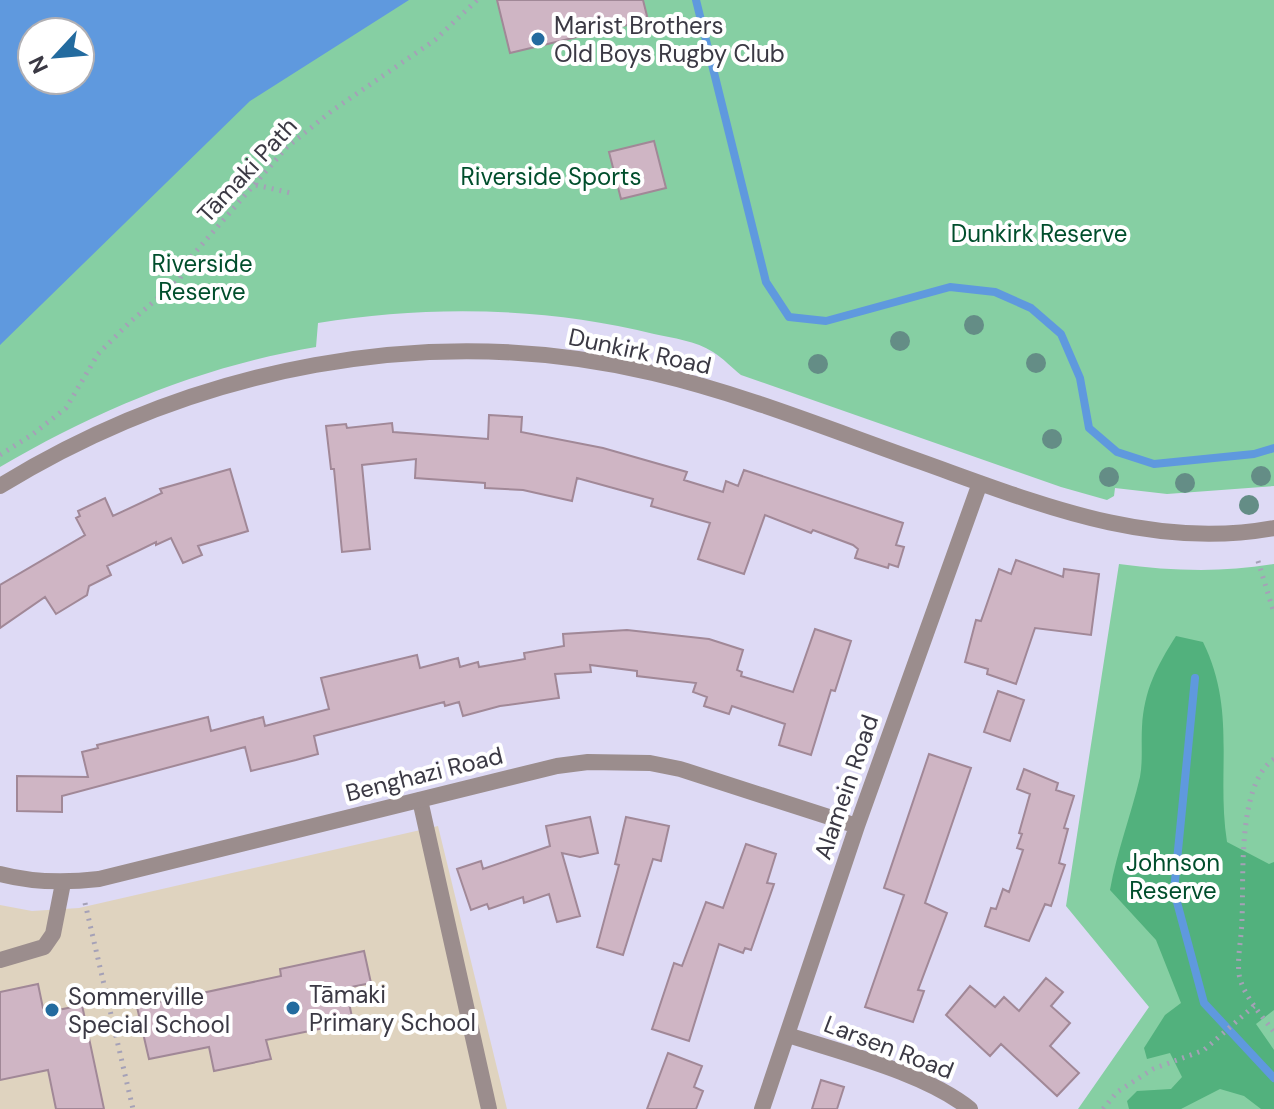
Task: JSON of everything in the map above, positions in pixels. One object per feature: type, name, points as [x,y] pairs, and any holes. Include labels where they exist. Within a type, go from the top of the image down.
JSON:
[{"type":"street","name":"Dunkirk Road","points":[[0,486],[83,439],[226,384],[344,360],[453,351],[558,358],[653,373],[734,396],[1080,517],[1143,530],[1191,534],[1274,528]]},
{"type":"street","name":"Alamein Road","points":[[762,1109],[857,826],[980,483]]},
{"type":"street","name":"Benghazi Road","points":[[0,874],[27,881],[63,883],[99,879],[557,766],[620,761],[680,769],[857,826]]},
{"type":"street","points":[[420,800],[489,1109]]},
{"type":"street","points":[[0,960],[44,947],[53,934],[63,883]]},
{"type":"street","name":"Larsen Road","points":[[788,1035],[896,1071],[970,1109]]},
{"type":"path","name":"Tāmaki Path","points":[[0,455],[66,408],[98,354],[179,280],[192,256],[287,147],[333,110],[435,40],[477,0]]},
{"type":"path","points":[[256,185],[291,193]]},
{"type":"path","points":[[1258,561],[1274,613]]},
{"type":"path","points":[[1274,759],[1255,782],[1244,828],[1239,975],[1254,1006],[1274,1032]]},
{"type":"path","points":[[85,903],[133,1109]]},
{"type":"path","points":[[1103,1109],[1117,1092],[1153,1069],[1204,1050],[1254,1006]]},
{"type":"shaded area","name":"Tāmaki Primary School","points":[[438,826],[507,1109],[0,1109],[0,905],[32,911],[79,908]]},
{"type":"green space","points":[[0,0],[1274,0],[1274,486],[1167,494],[1115,488],[1114,496],[1107,500],[1061,487],[741,375],[717,354],[692,343],[571,318],[487,312],[402,313],[318,323],[316,347],[274,355],[192,378],[75,426],[0,467]]},
{"type":"green space","name":"Johnson Reserve","points":[[1119,564],[1196,570],[1274,564],[1274,1109],[1078,1109],[1149,1007],[1066,906]]},
{"type":"green space","points":[[1176,636],[1203,642],[1220,693],[1227,842],[1269,864],[1274,862],[1274,1010],[1256,1024],[1274,1050],[1274,1109],[1261,1109],[1244,1096],[1220,1089],[1181,1109],[1129,1109],[1127,1101],[1137,1091],[1171,1089],[1182,1077],[1170,1053],[1147,1059],[1144,1048],[1165,1015],[1181,1003],[1156,940],[1110,890],[1140,777],[1145,701],[1157,668]]},
{"type":"water","points":[[0,0],[409,0],[250,101],[0,345]]},
{"type":"building","name":"Marist Brothers Old Boys Rugby Club","points":[[497,0],[643,0],[648,20],[510,53]]},
{"type":"building","points":[[654,141],[666,188],[621,199],[609,152]]},
{"type":"building","points":[[489,415],[522,417],[521,432],[603,448],[687,472],[684,480],[723,492],[726,481],[738,486],[744,470],[903,523],[896,545],[904,547],[898,567],[889,564],[888,568],[855,558],[858,549],[853,545],[765,515],[744,574],[698,559],[710,523],[651,506],[653,499],[577,478],[572,501],[523,490],[485,488],[485,483],[415,478],[416,459],[362,465],[370,549],[342,552],[334,469],[331,469],[326,426],[346,424],[347,428],[392,423],[393,432],[488,439]]},
{"type":"building","points":[[230,469],[248,531],[198,546],[202,555],[183,563],[171,538],[156,545],[156,542],[107,566],[111,575],[89,586],[87,595],[56,614],[45,597],[0,628],[0,585],[85,535],[76,518],[80,516],[78,511],[105,498],[113,516],[162,493],[160,489]]},
{"type":"building","points":[[1016,560],[1063,577],[1064,569],[1099,574],[1091,635],[1035,628],[1016,684],[987,674],[988,669],[965,662],[976,620],[981,621],[999,569],[1011,574]]},
{"type":"building","points":[[815,629],[851,641],[835,691],[831,690],[811,755],[779,745],[785,724],[732,706],[729,714],[704,706],[707,697],[693,692],[696,683],[637,676],[637,671],[590,665],[591,672],[555,674],[559,698],[500,706],[463,716],[459,702],[445,706],[444,702],[314,736],[318,754],[296,760],[251,771],[245,747],[62,796],[62,812],[17,811],[17,776],[88,777],[82,752],[98,748],[97,745],[208,717],[211,731],[263,717],[265,726],[329,709],[321,678],[417,655],[420,668],[458,658],[460,667],[478,662],[479,667],[525,659],[524,653],[564,646],[563,634],[627,630],[709,639],[743,650],[737,670],[742,672],[741,676],[793,692]]},
{"type":"building","points":[[998,691],[1024,700],[1010,741],[984,732]]},
{"type":"building","points":[[929,754],[971,768],[925,903],[947,913],[918,990],[924,991],[913,1022],[865,1007],[904,895],[884,888]]},
{"type":"building","points":[[1024,769],[1058,783],[1056,790],[1074,796],[1064,828],[1068,829],[1059,863],[1065,865],[1051,906],[1045,904],[1029,941],[985,926],[991,908],[996,909],[1003,889],[1009,892],[1023,850],[1017,848],[1030,794],[1017,789]]},
{"type":"building","points":[[590,817],[598,853],[580,857],[562,853],[580,916],[557,922],[549,894],[524,903],[523,897],[489,909],[487,904],[471,910],[457,869],[481,861],[483,869],[550,846],[546,826]]},
{"type":"building","points":[[626,817],[669,826],[661,861],[653,859],[623,955],[597,947],[619,865],[615,864]]},
{"type":"building","points":[[746,844],[776,854],[767,883],[774,884],[751,950],[745,948],[743,953],[719,944],[689,1041],[652,1029],[674,963],[682,966],[706,902],[723,908]]},
{"type":"building","points":[[364,951],[371,983],[346,988],[353,1022],[266,1040],[271,1059],[214,1071],[209,1047],[149,1059],[137,1007],[281,976],[280,969]]},
{"type":"building","points":[[1046,978],[1063,992],[1051,1006],[1070,1023],[1050,1046],[1079,1073],[1057,1096],[1001,1044],[990,1056],[946,1015],[970,986],[995,1007],[1004,997],[1019,1011]]},
{"type":"building","points":[[38,984],[44,1013],[82,1005],[104,1109],[56,1109],[48,1070],[0,1080],[0,992]]},
{"type":"building","points":[[668,1053],[702,1066],[694,1087],[703,1091],[696,1109],[647,1109]]},
{"type":"building","points":[[821,1080],[844,1087],[837,1109],[812,1109]]},
{"type":"waterway","points":[[696,0],[766,282],[789,317],[826,321],[950,287],[995,292],[1031,308],[1061,334],[1080,378],[1089,428],[1117,452],[1154,464],[1254,454],[1274,448]]},
{"type":"waterway","points":[[1195,678],[1174,891],[1204,1003],[1274,1078]]},
{"type":"place","name":"Marist Brothers Old Boys Rugby Club","points":[[538,39]]},
{"type":"place","name":"Tāmaki Primary School","points":[[293,1008]]},
{"type":"place","name":"Sommerville Special School","points":[[52,1010]]},
{"type":"park label","name":"Riverside Sports","points":[[551,176]]},
{"type":"park label","name":"Dunkirk Reserve","points":[[1039,233]]},
{"type":"park label","name":"Riverside Reserve","points":[[202,277]]}]
